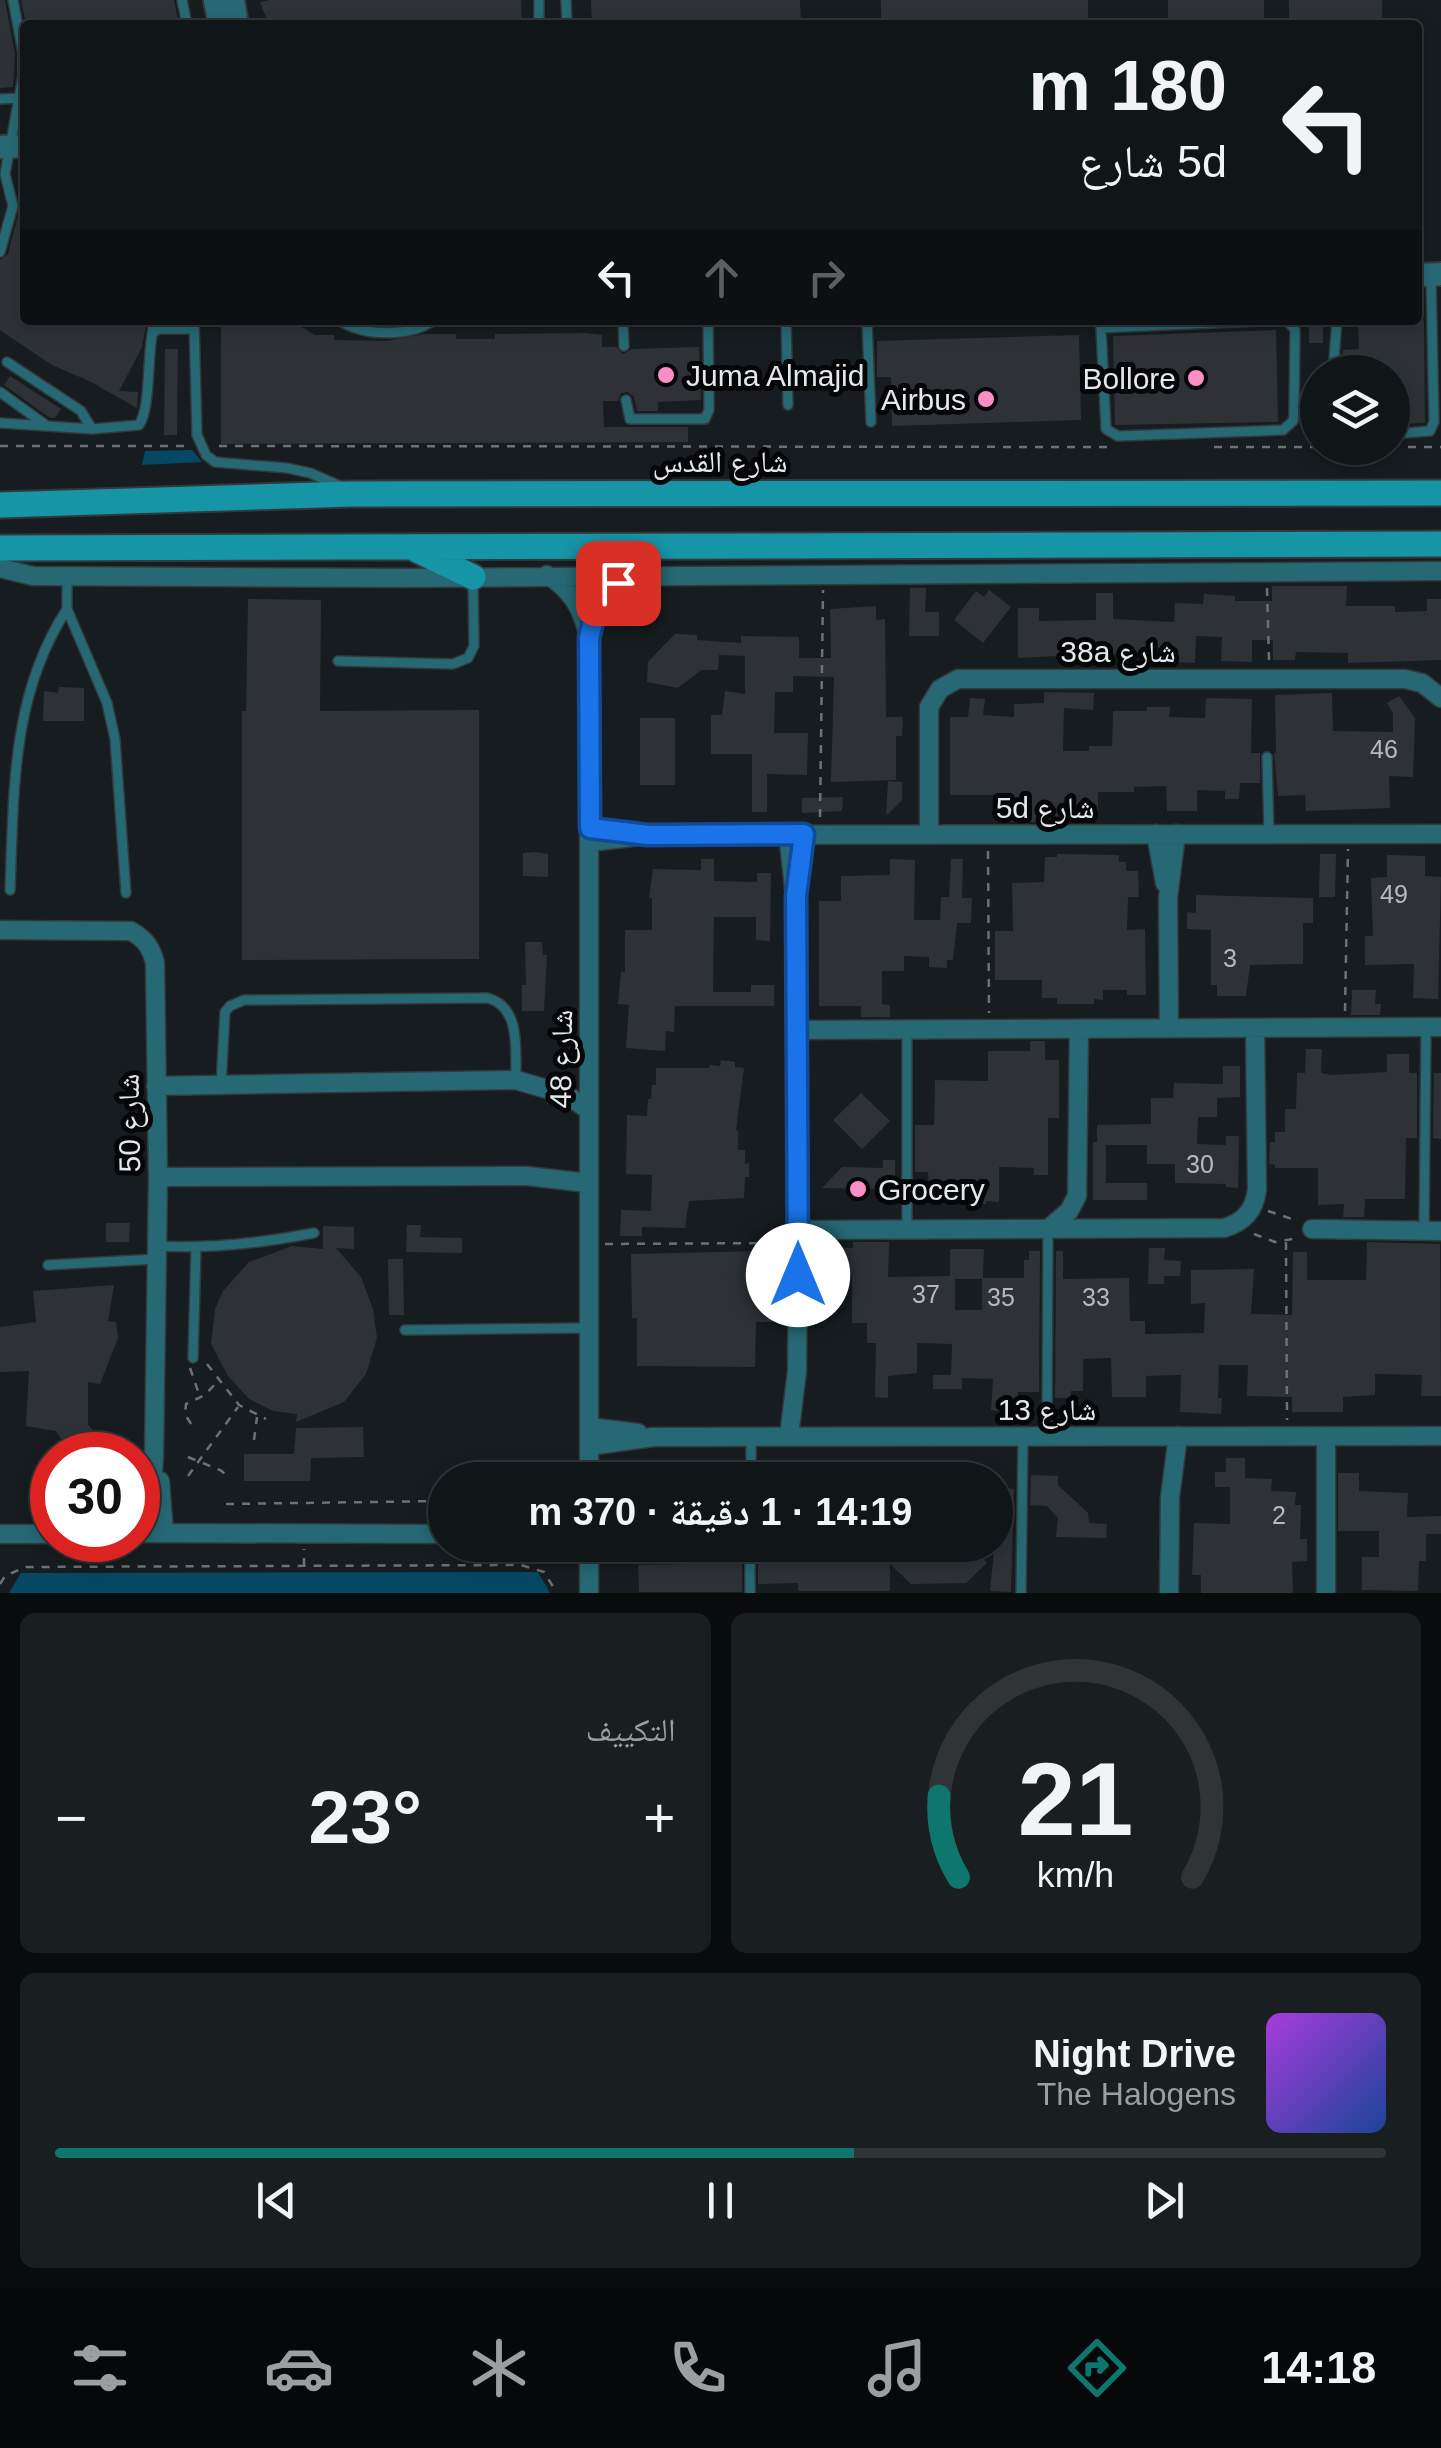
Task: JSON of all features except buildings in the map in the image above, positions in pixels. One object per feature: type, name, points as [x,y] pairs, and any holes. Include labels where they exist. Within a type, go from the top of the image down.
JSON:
[{"type":"main road","name":"شارع القدس","points":[[0,505],[352,494],[1441,492]]},
{"type":"main road","points":[[0,548],[1441,544]]},
{"type":"main road","points":[[408,546],[473,577]]},
{"type":"street","points":[[0,568],[32,576],[473,577],[1441,571]]},
{"type":"street","name":"شارع 48","points":[[589,1462],[589,638],[597,606],[605,594],[633,574]]},
{"type":"street","name":"شارع 48","points":[[546,575],[571,594],[580,608],[589,638]]},
{"type":"street","name":"38a شارع","points":[[930,834],[927,717],[934,698],[948,683],[968,678],[1405,679],[1422,682],[1441,698]]},
{"type":"street","points":[[796,1436],[802,1392],[797,1371],[796,896],[804,834]]},
{"type":"street","points":[[1166,834],[1169,1028]]},
{"type":"street","name":"5d شارع","points":[[591,835],[1441,834]]},
{"type":"street","name":"شارع 50","points":[[0,930],[131,931],[152,949],[158,1177],[154,1432]]},
{"type":"street","points":[[796,1030],[1433,1027]]},
{"type":"street","points":[[798,1236],[1239,1219],[1256,1190],[1256,1028]]},
{"type":"street","points":[[1048,1229],[1069,1211],[1076,1196],[1078,1029]]},
{"type":"street","points":[[156,1086],[516,1080],[567,1095],[587,1109]]},
{"type":"street","points":[[158,1177],[588,1176]]},
{"type":"street","points":[[1312,1229],[1432,1231]]},
{"type":"street","name":"شارع 13","points":[[589,1436],[1441,1436]]},
{"type":"street","points":[[1169,1593],[1170,1436]]},
{"type":"street","points":[[1326,1436],[1326,1593]]},
{"type":"street","points":[[160,1533],[428,1534]]},
{"type":"street","points":[[0,1534],[30,1534]]},
{"type":"street","points":[[589,1562],[589,1593]]},
{"type":"lane","points":[[14,0],[20,35]]},
{"type":"lane","points":[[0,252],[13,206],[13,196],[3,182],[20,103]]},
{"type":"lane","points":[[1410,433],[1430,431],[1434,422],[1430,274]]},
{"type":"lane","points":[[0,422],[92,428],[139,426],[144,420],[154,325]]},
{"type":"lane","points":[[151,335],[158,330],[188,325]]},
{"type":"lane","points":[[194,325],[200,446],[215,462],[310,472],[352,494]]},
{"type":"lane","points":[[350,325],[374,332],[411,330],[422,325]]},
{"type":"lane","points":[[623,325],[624,346]]},
{"type":"lane","points":[[626,400],[627,416],[634,420],[705,418],[709,410],[708,325]]},
{"type":"lane","points":[[786,325],[788,405]]},
{"type":"lane","points":[[867,325],[871,422]]},
{"type":"lane","points":[[1101,325],[1104,422],[1111,434],[1276,431],[1289,426],[1294,414],[1296,330],[1292,325]]},
{"type":"lane","points":[[1334,355],[1337,325]]},
{"type":"lane","points":[[7,362],[80,411],[92,428]]},
{"type":"lane","points":[[0,392],[46,426]]},
{"type":"lane","points":[[67,576],[67,609],[112,719],[126,893]]},
{"type":"lane","points":[[338,661],[454,664],[468,658],[474,646],[473,577]]},
{"type":"lane","points":[[10,890],[19,729],[37,663],[67,609]]},
{"type":"lane","points":[[1267,756],[1269,834]]},
{"type":"lane","points":[[221,1085],[225,1012],[244,1000],[488,998],[506,1007],[513,1025],[516,1080]]},
{"type":"lane","points":[[1432,1231],[1433,1027]]},
{"type":"lane","points":[[907,1029],[907,1229]]},
{"type":"lane","points":[[1047,1436],[1048,1229]]},
{"type":"lane","points":[[48,1265],[314,1233]]},
{"type":"lane","points":[[193,1358],[196,1248]]},
{"type":"lane","points":[[405,1330],[589,1328]]},
{"type":"lane","points":[[751,1436],[751,1462]]},
{"type":"lane","points":[[1021,1593],[1023,1436]]},
{"type":"lane","points":[[750,1562],[750,1593]]},
{"type":"path","points":[[0,446],[1118,446]]},
{"type":"path","points":[[1198,446],[1300,447]]},
{"type":"path","points":[[1410,447],[1441,447]]},
{"type":"path","points":[[1267,571],[1269,678]]},
{"type":"path","points":[[804,834],[823,574]]},
{"type":"path","points":[[988,834],[989,1029]]},
{"type":"path","points":[[1344,1028],[1348,834]]},
{"type":"path","points":[[1239,1219],[1284,1215],[1312,1229]]},
{"type":"path","points":[[1239,1219],[1262,1238],[1286,1242],[1312,1229]]},
{"type":"path","points":[[588,1244],[798,1236]]},
{"type":"path","points":[[1286,1242],[1287,1436]]},
{"type":"path","points":[[200,1397],[190,1368],[193,1358],[201,1353],[238,1406],[266,1419]]},
{"type":"path","points":[[191,1424],[185,1407],[218,1382]]},
{"type":"path","points":[[188,1476],[238,1406]]},
{"type":"path","points":[[254,1440],[257,1416]]},
{"type":"path","points":[[188,1457],[231,1478]]},
{"type":"path","points":[[226,1504],[428,1501]]},
{"type":"path","points":[[521,1562],[521,1566]]},
{"type":"path","points":[[0,1584],[6,1576],[25,1567],[521,1566],[544,1572],[557,1593]]},
{"type":"shaded area","points":[[192,450],[202,462],[142,465],[145,451]]},
{"type":"shaded area","points":[[538,1572],[550,1593],[9,1593],[21,1573]]},
{"type":"place","name":"Juma Almajid","points":[[666,375]]},
{"type":"place","name":"Bollore","points":[[1196,378]]},
{"type":"place","name":"Airbus","points":[[986,399]]},
{"type":"place","name":"Grocery","points":[[858,1189]]},
{"type":"route","points":[[618,583],[597,606],[589,638],[590,828],[648,835],[804,834],[796,896],[798,1275]]}]
